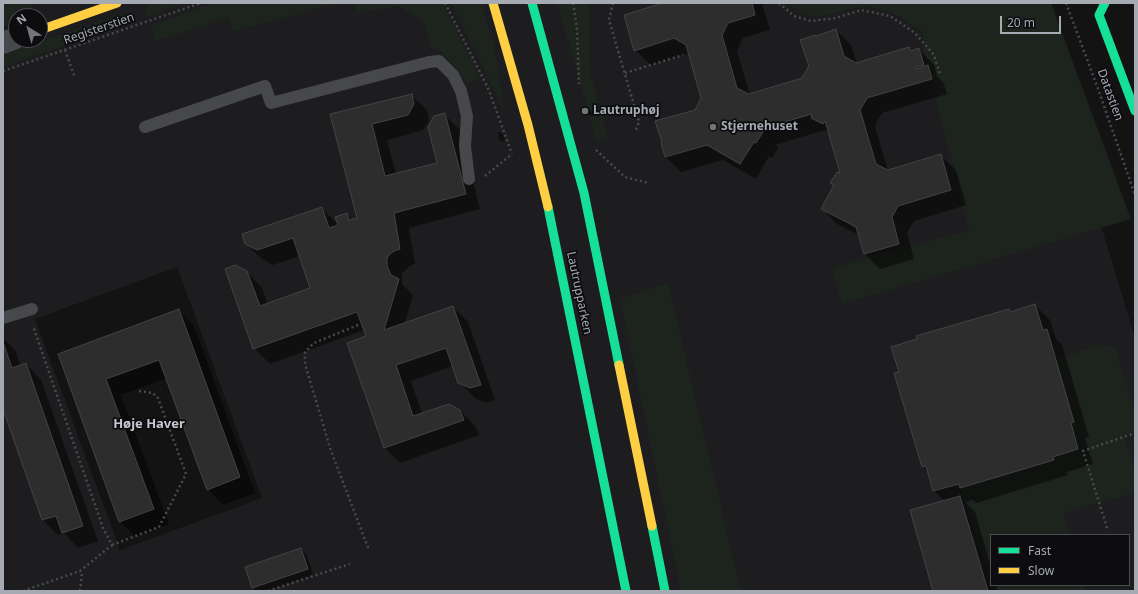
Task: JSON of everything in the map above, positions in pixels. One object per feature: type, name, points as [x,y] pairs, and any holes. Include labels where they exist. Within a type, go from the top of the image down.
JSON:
[{"type":"street","points":[[48,27],[117,3]]},
{"type":"street","name":"Lautrupparken","points":[[493,3],[531,139],[552,222],[570,303],[626,591]]},
{"type":"street","name":"Lautrupparken","points":[[532,3],[584,193],[665,591]]},
{"type":"street","points":[[1105,3],[1099,15],[1135,111]]},
{"type":"lane","points":[[145,127],[266,86],[271,103],[429,62],[439,61],[453,75],[461,90],[467,116],[465,146],[469,179]]},
{"type":"lane","points":[[3,318],[30,309]]},
{"type":"path","name":"Registerstien","points":[[3,71],[201,3]]},
{"type":"path","points":[[445,3],[488,88],[512,154]]},
{"type":"path","points":[[574,3],[577,29],[580,90]]},
{"type":"path","points":[[613,3],[609,20],[639,122],[635,132]]},
{"type":"path","points":[[780,3],[794,16],[811,21],[836,18],[861,10],[890,16],[915,33],[934,55],[940,74]]},
{"type":"path","name":"Datastien","points":[[1066,3],[1135,194]]},
{"type":"path","points":[[65,50],[75,78]]},
{"type":"path","points":[[625,73],[683,55]]},
{"type":"path","points":[[469,179],[476,182],[531,139]]},
{"type":"path","points":[[593,148],[625,177],[648,183]]},
{"type":"path","points":[[30,309],[103,528],[112,545]]},
{"type":"path","points":[[358,326],[314,342],[305,352],[305,364],[331,451],[369,550]]},
{"type":"path","points":[[23,591],[80,571],[112,545],[159,527],[186,474],[158,398],[153,393],[139,391]]},
{"type":"path","points":[[1107,528],[1083,451],[1135,433]]},
{"type":"path","points":[[268,591],[350,564]]},
{"type":"path","points":[[80,571],[82,573],[80,591]]},
{"type":"shaded area","points":[[3,3],[788,3],[792,7],[835,13],[868,6],[900,17],[921,31],[1098,215],[1135,338],[1135,591],[3,591]],"holes":[[[177,267],[262,498],[120,550],[35,319]]]},
{"type":"shaded area","points":[[3,3],[30,3],[32,8],[8,8],[8,25],[3,27]]},
{"type":"shaded area","points":[[151,3],[185,3],[146,17],[147,7]]},
{"type":"shaded area","points":[[213,3],[339,3],[233,31],[228,18],[156,41],[150,26]]},
{"type":"shaded area","points":[[355,3],[443,3],[481,79],[466,83],[462,76],[438,49],[432,50],[423,20],[398,6],[358,13]]},
{"type":"shaded area","points":[[451,3],[481,3],[494,44],[505,116],[496,94]]},
{"type":"shaded area","points":[[557,3],[589,3],[589,67],[608,139],[597,143]]},
{"type":"shaded area","points":[[788,3],[1051,3],[1131,219],[842,304],[832,268],[969,230],[924,52],[922,32],[900,17],[868,6],[815,17],[791,7]]},
{"type":"shaded area","points":[[118,14],[125,15],[130,18],[132,22],[3,67],[3,55],[23,48],[48,48],[48,39]]},
{"type":"shaded area","points":[[668,283],[741,591],[681,591],[620,299]]},
{"type":"shaded area","points":[[1099,344],[1115,348],[1135,411],[1135,432],[1124,435],[1135,468],[1135,493],[1064,513],[1070,534],[990,534],[990,577],[960,488],[1053,460],[1053,457],[1078,449],[1071,423],[1074,422],[1056,360]]},
{"type":"shaded area","points":[[993,586],[1084,586],[1086,591],[995,591]]},
{"type":"building","name":"Stjernehuset","points":[[663,3],[752,3],[755,15],[728,23],[722,35],[737,88],[749,94],[802,78],[809,66],[800,40],[836,29],[844,56],[856,63],[909,47],[910,51],[919,48],[924,65],[915,67],[916,69],[928,65],[932,79],[867,98],[860,110],[876,164],[888,170],[941,154],[951,190],[898,206],[892,217],[899,244],[864,254],[856,227],[821,209],[834,185],[830,183],[837,172],[840,173],[825,121],[823,124],[811,118],[812,114],[760,129],[763,132],[756,143],[754,142],[740,164],[707,145],[665,157],[655,121],[695,110],[701,98],[686,45],[674,38],[634,51],[624,15]]},
{"type":"building","points":[[412,94],[414,104],[408,115],[372,124],[385,176],[437,163],[428,127],[434,116],[445,113],[466,194],[394,213],[400,249],[389,255],[387,258],[387,266],[391,275],[399,279],[384,330],[453,306],[481,385],[470,388],[458,383],[446,348],[396,365],[413,416],[449,404],[460,410],[464,420],[384,448],[347,343],[366,336],[357,312],[253,349],[225,269],[235,265],[247,271],[260,306],[310,288],[293,238],[257,250],[245,244],[242,234],[322,207],[329,228],[338,225],[335,217],[347,213],[349,220],[357,218],[330,114]]},
{"type":"building","points":[[1035,304],[1043,330],[1047,329],[1074,422],[1071,423],[1078,449],[1053,457],[1054,460],[960,488],[959,484],[933,491],[926,466],[922,467],[894,373],[899,372],[891,347],[917,339],[916,336],[1009,309],[1010,312]]},
{"type":"building","points":[[179,309],[240,477],[207,490],[159,360],[106,379],[154,509],[119,522],[58,354]]},
{"type":"building","points":[[3,342],[12,368],[26,363],[83,526],[62,533],[56,516],[42,520],[3,409]]},
{"type":"building","points":[[960,496],[988,591],[933,591],[910,510]]},
{"type":"building","points":[[301,548],[308,569],[252,588],[245,567]]},
{"type":"traffic: fast","points":[[532,3],[584,193],[619,365]]},
{"type":"traffic: fast","points":[[1105,3],[1099,15],[1135,111]]},
{"type":"traffic: fast","points":[[548,207],[626,591]]},
{"type":"traffic: fast","points":[[652,526],[665,591]]},
{"type":"traffic: slow","points":[[48,27],[117,3]]},
{"type":"traffic: slow","points":[[493,3],[528,125],[548,207]]},
{"type":"traffic: slow","points":[[619,365],[652,526]]},
{"type":"place","name":"Lautruphøj","points":[[585,111]]},
{"type":"place","name":"Stjernehuset","points":[[713,127]]},
{"type":"district","name":"Høje Haver","points":[[149,424]]}]
